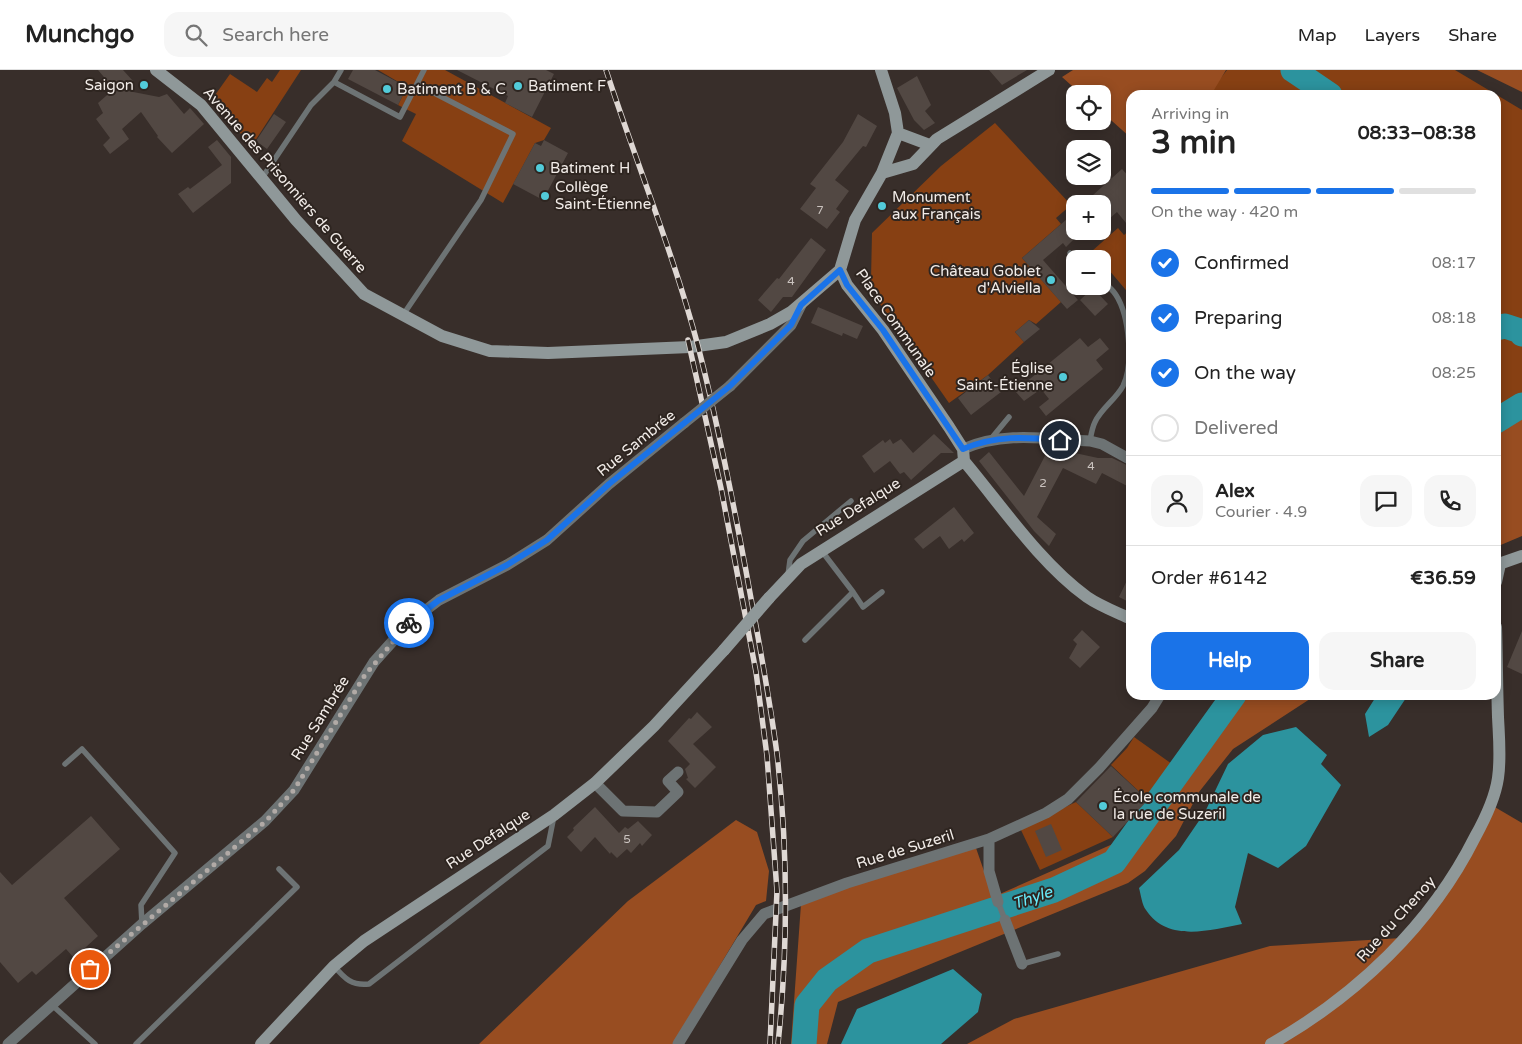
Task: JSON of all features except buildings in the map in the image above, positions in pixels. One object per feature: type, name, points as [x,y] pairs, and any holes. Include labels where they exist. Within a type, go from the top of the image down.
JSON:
[{"type":"street","name":"Avenue des Prisonniers de Guerre","points":[[156,70],[201,105],[296,220],[364,294],[442,336],[490,351],[548,353],[690,347],[726,342],[770,324],[801,305],[840,270]]},
{"type":"street","points":[[881,70],[888,89],[898,133],[930,145]]},
{"type":"street","points":[[882,172],[913,164],[930,145],[1049,70]]},
{"type":"street","name":"Place Communale","points":[[898,133],[882,172],[855,220],[840,270],[847,285],[883,330],[964,455],[1020,530],[1064,576],[1091,599],[1126,616]]},
{"type":"street","name":"Rue Sambrée","points":[[8,1044],[142,924],[266,821],[294,790],[369,669],[409,623],[439,600],[507,565],[547,540],[609,484],[730,386],[791,325],[801,305]]},
{"type":"street","points":[[964,455],[990,440],[1018,437],[1090,441],[1102,444],[1126,457]]},
{"type":"street","name":"Rue Defalque","points":[[261,1044],[334,966],[364,941],[554,815],[595,782],[654,726],[724,650],[788,576],[821,550],[964,455]]},
{"type":"street","points":[[1501,563],[1522,556]]},
{"type":"street","name":"Rue de Suzeril","points":[[678,1044],[742,940],[764,914],[847,883],[989,838],[1046,813],[1068,799],[1099,768],[1157,700]]},
{"type":"street","name":"Rue du Chenoy","points":[[1271,1044],[1322,1013],[1369,974],[1426,914],[1448,885],[1472,844],[1490,806],[1498,779],[1500,746],[1498,700]]},
{"type":"street","points":[[595,782],[623,811],[657,812],[678,792],[668,781],[678,772]]},
{"type":"street","points":[[989,838],[989,871],[998,902]]},
{"type":"street","points":[[1005,920],[1022,964]]},
{"type":"lane","points":[[262,178],[311,105],[334,82],[341,70]]},
{"type":"lane","points":[[334,82],[400,117],[424,70]]},
{"type":"lane","points":[[402,316],[481,200],[513,134],[417,84]]},
{"type":"lane","points":[[1111,290],[1116,295],[1121,306],[1126,328]]},
{"type":"lane","points":[[1090,441],[1095,422],[1116,398],[1124,384],[1126,375]]},
{"type":"lane","points":[[990,440],[1009,417]]},
{"type":"lane","points":[[788,576],[790,560],[803,541],[851,501]]},
{"type":"lane","points":[[821,550],[863,607],[882,592]]},
{"type":"lane","points":[[806,640],[853,592]]},
{"type":"lane","points":[[65,764],[82,749],[175,853],[141,905],[142,924]]},
{"type":"lane","points":[[334,966],[346,980],[358,985],[369,984],[548,846],[554,815]]},
{"type":"lane","points":[[136,1044],[297,886],[279,869]]},
{"type":"lane","points":[[998,902],[1005,920]]},
{"type":"lane","points":[[1022,964],[1058,954]]},
{"type":"lane","points":[[51,1004],[95,1044]]},
{"type":"shaded area","points":[[280,70],[301,70],[251,147],[213,98],[230,74],[257,92],[267,78],[272,82]]},
{"type":"shaded area","points":[[378,70],[445,70],[551,128],[544,140],[535,143],[503,203],[402,141],[416,114],[398,105],[407,87]]},
{"type":"shaded area","points":[[1073,70],[1226,70],[1214,90],[1126,90],[1126,134],[1111,120],[1111,85],[1071,85],[1062,77]]},
{"type":"shaded area","points":[[1227,70],[1455,70],[1488,90],[1212,90]]},
{"type":"shaded area","points":[[1477,70],[1522,70],[1522,92]]},
{"type":"shaded area","points":[[1501,97],[1522,110],[1522,414],[1501,414]]},
{"type":"shaded area","points":[[995,123],[1066,200],[1066,209],[1056,218],[1061,224],[1022,258],[1061,302],[1036,324],[1029,320],[1015,332],[1024,342],[988,375],[949,403],[878,301],[871,280],[872,233],[941,166]]},
{"type":"shaded area","points":[[1118,228],[1124,235],[1126,233],[1126,290],[1111,272],[1111,250],[1093,250],[1104,240],[1111,240],[1111,234]]},
{"type":"shaded area","points":[[1501,414],[1522,414],[1522,536],[1501,545]]},
{"type":"shaded area","points":[[1224,700],[1308,700],[1233,749],[1199,792],[1176,836],[1145,871],[1128,883],[838,1002],[827,1044],[791,1044],[801,904],[848,887],[976,848],[993,897],[1115,843],[1163,792]]},
{"type":"shaded area","points":[[1134,737],[1172,764],[1148,800],[1111,765],[1127,748]]},
{"type":"shaded area","points":[[1076,802],[1113,837],[1040,870],[1020,828]]},
{"type":"shaded area","points":[[1493,806],[1522,823],[1522,1044],[967,1044],[1014,1019],[1270,946],[1401,938],[1465,866]]},
{"type":"shaded area","points":[[736,820],[757,832],[769,871],[766,901],[756,905],[673,1044],[479,1044],[628,901]]},
{"type":"water","points":[[1374,700],[1405,700],[1388,725],[1369,737],[1365,714]]},
{"type":"water","points":[[1296,727],[1327,755],[1321,764],[1341,785],[1306,846],[1278,868],[1248,853],[1235,907],[1242,924],[1190,932],[1166,927],[1155,920],[1145,908],[1139,888],[1179,850],[1205,812],[1228,764],[1263,735]]},
{"type":"water","points":[[953,969],[982,994],[978,1012],[941,1044],[841,1044],[857,1009]]},
{"type":"waterway","name":"Thyle","points":[[1293,70],[1323,90]]},
{"type":"waterway","name":"Thyle","points":[[1501,327],[1505,326],[1520,331],[1522,334]]},
{"type":"waterway","name":"Thyle","points":[[1501,418],[1522,405]]},
{"type":"waterway","name":"Thyle","points":[[804,1044],[807,1005],[827,980],[868,951],[1054,890],[1114,862],[1230,700]]},
{"type":"railway","points":[[606,70],[666,242],[698,346],[730,486],[763,662],[781,790],[785,862],[784,972],[778,1044]]},
{"type":"railway","points":[[688,340],[721,488],[756,672],[767,756],[777,891],[770,1044]]},
{"type":"way so far","points":[[90,969],[266,821],[294,790],[355,689],[374,662],[409,623]]},
{"type":"place","name":"Saigon","points":[[144,85]]},
{"type":"place","name":"Batiment F","points":[[518,86]]},
{"type":"place","name":"Batiment B & C","points":[[387,89]]},
{"type":"place","name":"Batiment H","points":[[540,168]]},
{"type":"place","name":"Collège Saint-Étienne","points":[[545,196]]},
{"type":"place","name":"Monument aux Français","points":[[882,206]]},
{"type":"place","name":"Château Goblet d'Alviella","points":[[1051,280]]},
{"type":"place","name":"Église Saint-Étienne","points":[[1063,377]]},
{"type":"place","name":"École communale de la rue de Suzeril","points":[[1103,806]]},
{"type":"route","points":[[409,623],[439,600],[507,565],[547,540],[609,484],[730,386],[791,325],[801,305],[840,270],[847,285],[883,330],[963,449],[984,441],[1008,437],[1060,440]]}]
